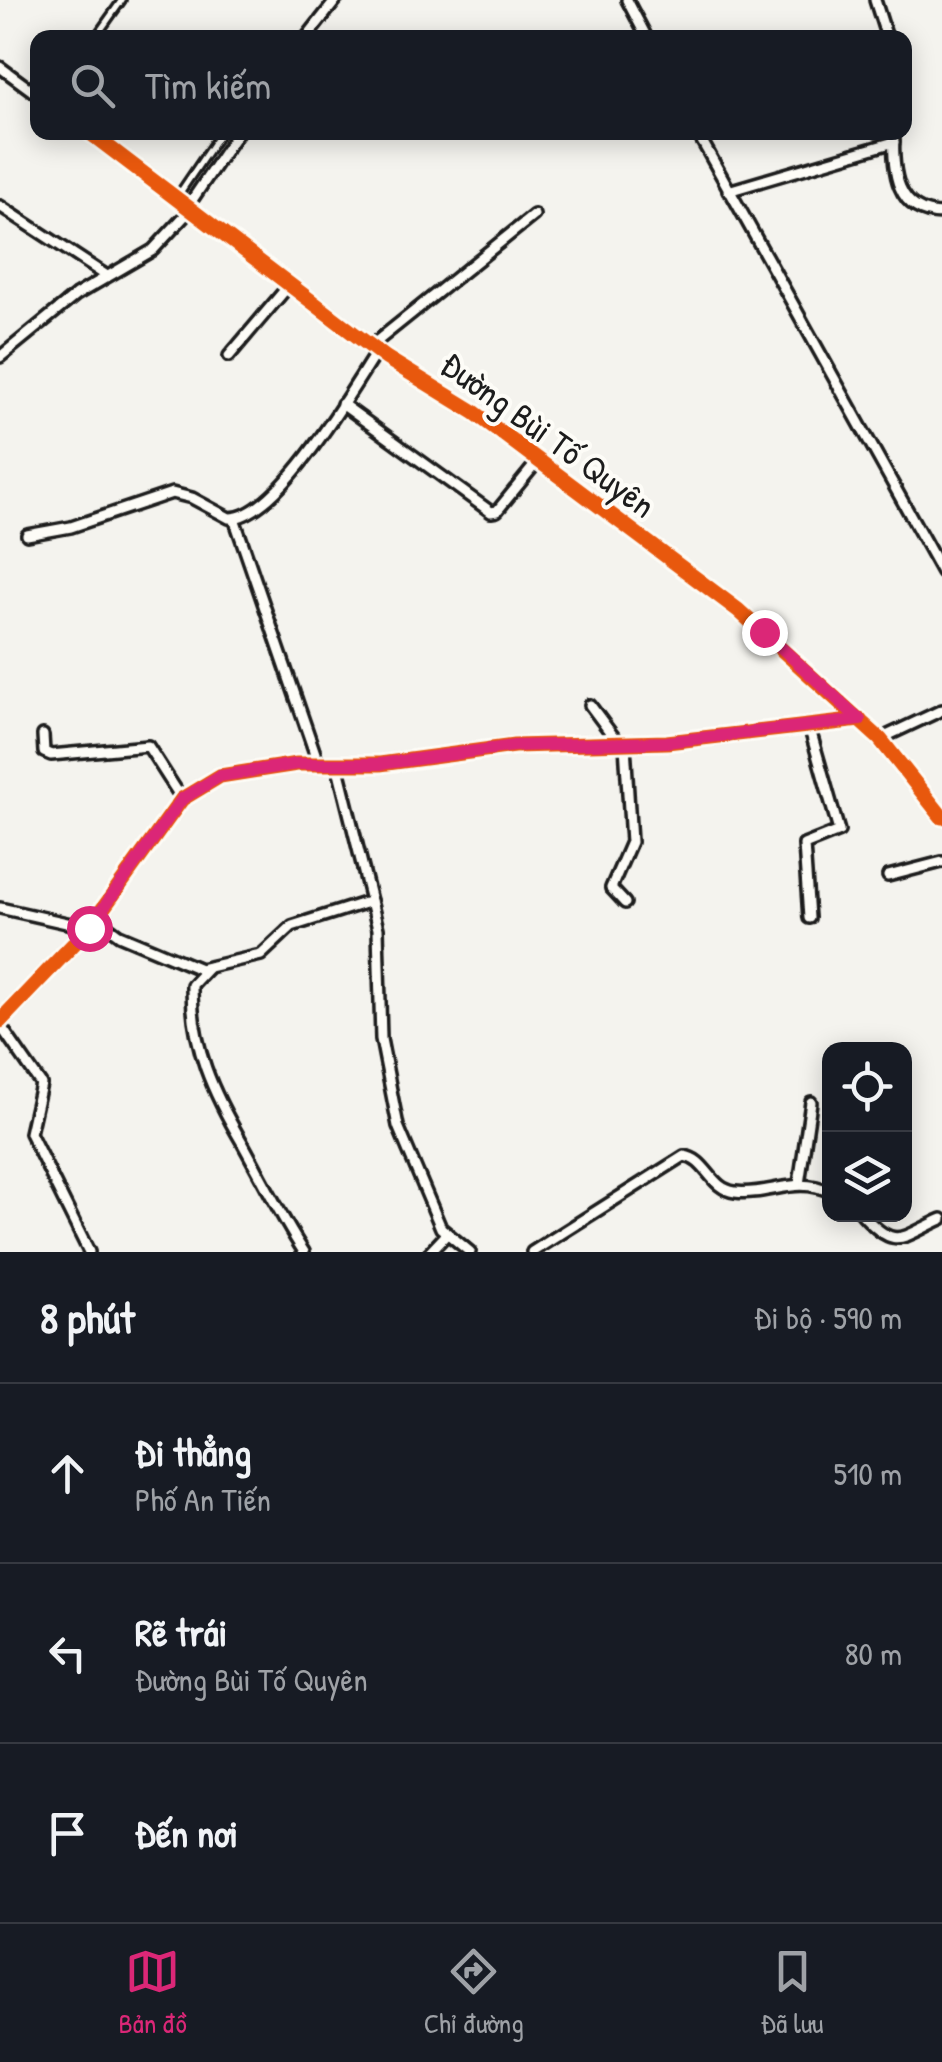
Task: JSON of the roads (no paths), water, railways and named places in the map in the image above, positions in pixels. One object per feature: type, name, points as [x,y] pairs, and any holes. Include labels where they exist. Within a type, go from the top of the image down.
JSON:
[{"type":"street","points":[[312,30],[336,0]]},
{"type":"street","points":[[627,0],[643,30]]},
{"type":"street","points":[[875,0],[884,30]]},
{"type":"street","points":[[0,68],[30,89]]},
{"type":"street","name":"Đường Bùi Tố Quyên","points":[[99,140],[374,348],[474,412],[738,610],[880,739],[942,818]]},
{"type":"street","points":[[0,357],[44,319],[106,276],[153,250],[190,207],[233,140]]},
{"type":"street","points":[[702,140],[942,572]]},
{"type":"street","points":[[728,191],[888,140]]},
{"type":"street","points":[[894,140],[904,200],[924,212],[942,214]]},
{"type":"street","points":[[0,206],[106,276]]},
{"type":"street","points":[[27,535],[71,527],[172,493],[234,518],[250,512],[268,498],[342,404],[374,348],[534,215]]},
{"type":"street","points":[[230,356],[290,284]]},
{"type":"street","points":[[342,404],[491,512],[498,510],[538,461]]},
{"type":"street","points":[[234,518],[319,765]]},
{"type":"street","points":[[590,705],[622,744],[631,842],[611,888],[625,903]]},
{"type":"street","points":[[880,739],[942,710]]},
{"type":"street","points":[[89,1252],[30,1133],[40,1084],[0,1023],[89,928],[182,799],[203,784],[241,770],[380,764],[514,746],[622,744],[860,720]]},
{"type":"street","points":[[809,726],[839,830],[804,846],[809,918]]},
{"type":"street","points":[[43,734],[44,752],[51,755],[148,746],[182,799]]},
{"type":"street","points":[[337,764],[372,901],[380,965],[381,1038],[398,1126],[428,1204],[447,1234],[470,1252]]},
{"type":"street","points":[[888,876],[942,862]]},
{"type":"street","points":[[96,918],[119,934],[177,961],[210,967],[261,955],[292,926],[372,901]]},
{"type":"street","points":[[0,908],[89,928]]},
{"type":"street","points":[[210,967],[192,985],[191,1008],[208,1080],[222,1114],[304,1252]]},
{"type":"street","points":[[799,1184],[812,1102]]},
{"type":"street","points":[[532,1252],[684,1156],[699,1162],[713,1181],[732,1192],[799,1184],[822,1187]]},
{"type":"street","points":[[869,1222],[881,1236],[891,1239],[942,1219]]},
{"type":"street","points":[[430,1252],[447,1234]]},
{"type":"lane","points":[[101,30],[122,0]]},
{"type":"lane","points":[[177,198],[216,140]]}]
